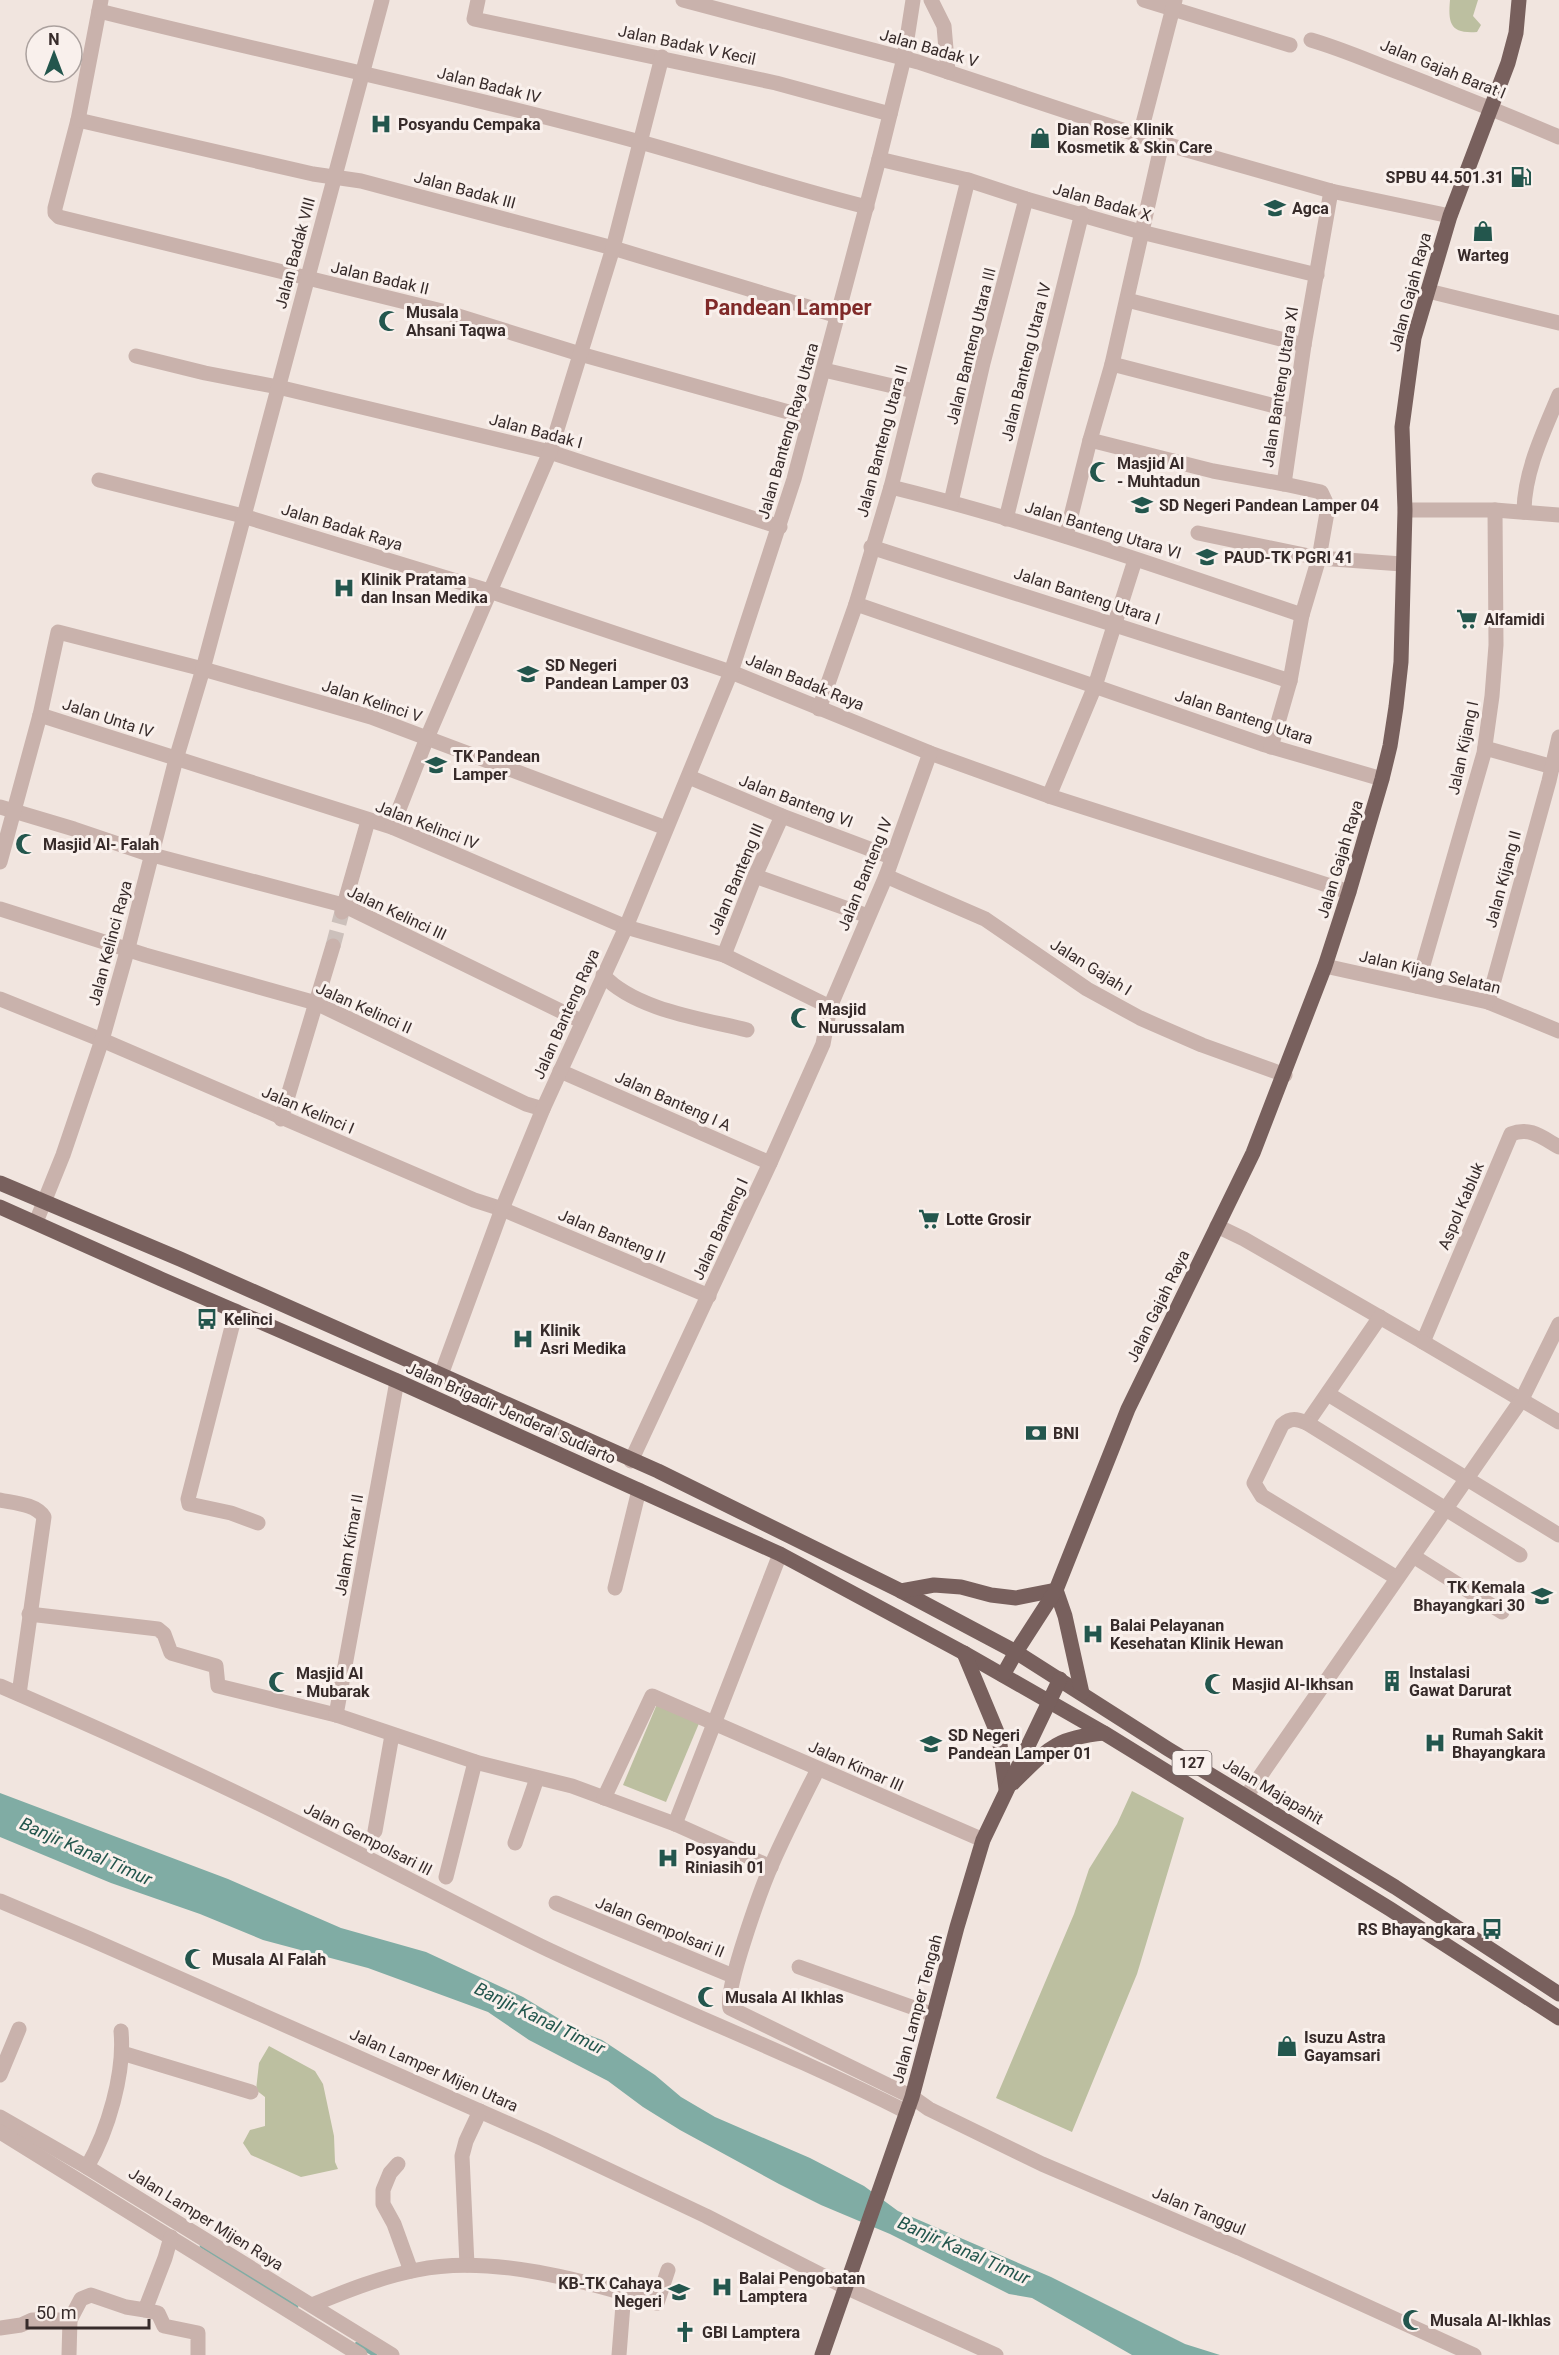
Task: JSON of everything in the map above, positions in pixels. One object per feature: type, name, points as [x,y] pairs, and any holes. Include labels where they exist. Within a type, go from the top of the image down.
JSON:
[{"type":"main road","name":"Jalan Gajah Raya","points":[[1004,1676],[1016,1652],[1056,1590],[1128,1409],[1253,1153],[1285,1075],[1349,892],[1390,746],[1400,673],[1405,510],[1403,409],[1414,338],[1450,216],[1492,108],[1513,45],[1520,0]]},
{"type":"main road","name":"Jalan Brigadir Jenderal Sudiarto","points":[[0,1182],[658,1471],[901,1591]]},
{"type":"main road","name":"Jalan Brigadir Jenderal Sudiarto","points":[[0,1207],[397,1381],[780,1554],[964,1653]]},
{"type":"main road","points":[[297,1337],[306,1315]]},
{"type":"main road","points":[[901,1591],[934,1585],[961,1587],[991,1595],[1016,1598],[1056,1590],[1065,1616],[1082,1693]]},
{"type":"main road","name":"Jalan Majapahit","points":[[901,1591],[1016,1652],[1168,1749],[1247,1795],[1557,1989]]},
{"type":"main road","points":[[964,1653],[999,1737],[1006,1789]]},
{"type":"main road","name":"127","points":[[964,1653],[1104,1733],[1390,1909],[1559,2018]]},
{"type":"main road","name":"Jalan Lamper Tengah","points":[[822,2355],[912,2097],[957,1927],[983,1840],[1060,1679]]},
{"type":"main road","points":[[1006,1789],[1051,1747],[1076,1736],[1104,1733]]},
{"type":"main road","points":[[1390,1909],[1395,1887]]},
{"type":"street","name":"Jalan Badak VIII","points":[[243,516],[382,0]]},
{"type":"street","name":"Jalan Badak V Kecil","points":[[478,0],[474,19],[662,57],[776,83],[890,114]]},
{"type":"street","name":"Jalan Badak V","points":[[683,0],[904,58],[1162,143],[1331,191],[1450,216]]},
{"type":"street","name":"Jalan Banteng Raya Utara","points":[[731,672],[780,526],[824,370],[904,58],[913,0]]},
{"type":"street","points":[[931,0],[944,26],[948,72]]},
{"type":"street","points":[[1144,0],[1174,4],[1290,45]]},
{"type":"street","points":[[1140,135],[1174,4]]},
{"type":"street","name":"Jalan Badak IV","points":[[100,6],[232,44],[363,72],[640,142],[867,207]]},
{"type":"street","points":[[78,120],[100,6]]},
{"type":"street","name":"Jalan Gajah Barat I","points":[[1311,40],[1353,52],[1559,137]]},
{"type":"street","points":[[392,827],[427,738],[550,452],[613,248],[662,57]]},
{"type":"street","name":"Jalan Badak III","points":[[78,120],[313,174],[335,176],[613,248],[838,316]]},
{"type":"street","name":"Jalan Badak II","points":[[78,120],[56,203],[56,215],[63,219],[442,311],[580,354],[810,418]]},
{"type":"street","points":[[1066,536],[1090,440],[1113,364],[1162,143]]},
{"type":"street","name":"Jalan Badak X","points":[[879,159],[968,180],[1142,232],[1317,275]]},
{"type":"street","name":"Jalan Banteng Utara II","points":[[819,709],[855,604],[891,487],[968,180]]},
{"type":"street","name":"Jalan Banteng Utara XI","points":[[1271,747],[1290,681],[1302,615],[1319,558],[1328,507],[1321,492],[1284,484],[1304,345],[1331,191]]},
{"type":"street","name":"Jalan Banteng Utara III","points":[[951,502],[983,363],[1026,199]]},
{"type":"street","name":"Jalan Banteng Utara IV","points":[[1006,519],[1082,213]]},
{"type":"street","points":[[1428,291],[1559,323]]},
{"type":"street","points":[[1127,300],[1304,345]]},
{"type":"street","name":"Jalan Badak I","points":[[136,356],[205,373],[278,387],[550,452],[780,526]]},
{"type":"street","points":[[1113,364],[1294,411]]},
{"type":"street","points":[[824,370],[914,391]]},
{"type":"street","points":[[1524,512],[1524,498],[1535,456],[1559,395]]},
{"type":"street","points":[[1090,440],[1214,471],[1284,484]]},
{"type":"street","points":[[99,480],[243,516]]},
{"type":"street","name":"Jalan Banteng Utara VI","points":[[891,487],[1066,536],[1302,615]]},
{"type":"street","points":[[1405,510],[1495,510],[1559,515]]},
{"type":"street","name":"Jalan Kijang I","points":[[1417,986],[1485,748],[1496,645],[1495,510]]},
{"type":"street","name":"Jalan Badak Raya","points":[[243,516],[489,591],[731,672],[930,753],[1049,796],[1349,892]]},
{"type":"street","name":"Jalan Kelinci Raya","points":[[44,1201],[63,1155],[102,1040],[243,516]]},
{"type":"street","points":[[1198,533],[1319,558],[1402,564]]},
{"type":"street","name":"Jalan Banteng Utara I","points":[[871,547],[1290,681]]},
{"type":"street","points":[[1049,796],[1095,686],[1135,560]]},
{"type":"street","name":"Jalan Banteng Utara","points":[[855,604],[1271,747],[1382,779]]},
{"type":"street","name":"Jalan Kelinci V","points":[[58,632],[203,669],[371,717],[666,828]]},
{"type":"street","name":"Jalan Unta IV","points":[[58,632],[40,715],[176,759]]},
{"type":"street","name":"Jalan Banteng Raya","points":[[441,1375],[502,1209],[543,1109],[581,1021],[626,927],[731,672]]},
{"type":"street","points":[[0,862],[8,809],[40,715]]},
{"type":"street","name":"Jalan Kijang II","points":[[1488,1002],[1554,777],[1559,737]]},
{"type":"street","points":[[1485,748],[1554,777]]},
{"type":"street","name":"Jalan Banteng IV","points":[[830,1007],[886,876],[930,753]]},
{"type":"street","name":"Jalan Kelinci IV","points":[[176,759],[392,827],[626,927]]},
{"type":"street","name":"Jalan Banteng VI","points":[[688,777],[782,816],[891,857]]},
{"type":"street","name":"Jalan Kelinci III","points":[[8,809],[153,855],[343,909],[581,1021]]},
{"type":"street","name":"Jalan Banteng III","points":[[724,956],[755,876],[782,816]]},
{"type":"street","points":[[343,909],[368,820]]},
{"type":"street","points":[[755,876],[868,916]]},
{"type":"street","name":"Jalan Gajah I","points":[[886,876],[985,920],[1087,989],[1140,1018],[1202,1045],[1285,1075]]},
{"type":"street","name":"Jalan Kelinci II","points":[[0,909],[316,1003],[526,1104],[543,1109]]},
{"type":"street","name":"Jalan Banteng III","points":[[626,927],[724,956],[830,1007]]},
{"type":"street","points":[[281,1119],[333,946]]},
{"type":"street","name":"Jalan Kijang Selatan","points":[[1325,966],[1488,1002],[1559,1031]]},
{"type":"street","points":[[603,975],[611,984],[634,997],[670,1011],[747,1030]]},
{"type":"street","name":"Jalan Kelinci I","points":[[0,999],[102,1040],[281,1119],[474,1200],[502,1209]]},
{"type":"street","name":"Jalan Banteng I","points":[[631,1461],[770,1164],[823,1044],[830,1007]]},
{"type":"street","name":"Jalan Banteng I A","points":[[560,1071],[770,1164]]},
{"type":"street","name":"Aspol Kabluk","points":[[1423,1342],[1511,1134],[1520,1130],[1530,1130],[1559,1147]]},
{"type":"street","points":[[36,1222],[44,1201]]},
{"type":"street","name":"Jalan Banteng II","points":[[502,1209],[709,1296]]},
{"type":"street","points":[[1217,1226],[1380,1317],[1559,1422]]},
{"type":"street","points":[[236,1311],[188,1499],[189,1504],[231,1513],[258,1523]]},
{"type":"street","points":[[1307,1423],[1380,1317]]},
{"type":"street","points":[[1247,1795],[1522,1399],[1559,1324]]},
{"type":"street","name":"Jalam Kimar II","points":[[336,1716],[397,1381]]},
{"type":"street","points":[[1328,1394],[1559,1536]]},
{"type":"street","points":[[1397,1578],[1262,1496],[1257,1490],[1254,1483],[1282,1425],[1288,1420],[1296,1419],[1307,1423],[1520,1555]]},
{"type":"street","points":[[615,1588],[639,1490]]},
{"type":"street","points":[[0,1500],[33,1508],[44,1517],[19,1694]]},
{"type":"street","points":[[675,1824],[780,1554]]},
{"type":"street","points":[[1413,1556],[1502,1612]]},
{"type":"street","points":[[29,1614],[158,1629],[164,1634],[171,1653],[216,1665],[218,1686],[336,1716],[477,1763],[572,1786],[675,1824],[771,1867]]},
{"type":"street","name":"Jalan Gempolsari III","points":[[0,1686],[280,1814],[443,1899],[552,1951],[844,2080],[907,2112]]},
{"type":"street","name":"Jalan Kimar III","points":[[604,1798],[652,1696],[983,1840]]},
{"type":"street","points":[[375,1831],[392,1735]]},
{"type":"street","points":[[446,1877],[477,1763]]},
{"type":"street","points":[[733,1976],[771,1867],[818,1769]]},
{"type":"street","points":[[515,1843],[537,1778]]},
{"type":"street","name":"Jalan Lamper Mijen Utara","points":[[0,1901],[480,2111],[706,2216],[845,2287],[996,2355]]},
{"type":"street","name":"Jalan Gempolsari II","points":[[556,1903],[733,1976],[728,2002],[730,2008],[912,2097]]},
{"type":"street","points":[[799,1967],[934,2015]]},
{"type":"street","points":[[0,2075],[19,2029]]},
{"type":"street","points":[[87,2167],[98,2147],[116,2087],[122,2052],[121,2031]]},
{"type":"street","points":[[122,2052],[251,2092]]},
{"type":"street","name":"Jalan Tanggul","points":[[912,2097],[929,2109],[1042,2164],[1239,2248],[1474,2355]]},
{"type":"street","points":[[467,2265],[462,2156],[466,2141],[480,2111]]},
{"type":"street","name":"Jalan Lamper Mijen Raya","points":[[0,2117],[87,2167],[312,2305],[364,2349],[392,2355]]},
{"type":"street","points":[[0,2132],[171,2237],[364,2349]]},
{"type":"street","points":[[398,2164],[390,2174],[383,2190],[383,2204],[394,2224],[411,2271]]},
{"type":"street","points":[[145,2310],[171,2237]]},
{"type":"street","points":[[312,2305],[351,2289],[411,2271],[467,2265],[574,2279],[657,2303],[668,2270]]},
{"type":"street","points":[[619,2355],[624,2292]]},
{"type":"street","points":[[69,2355],[70,2320],[81,2299],[91,2295],[126,2307],[158,2313],[162,2326],[198,2332],[198,2355]]},
{"type":"street","points":[[0,2328],[21,2325],[32,2320],[70,2320]]},
{"type":"green space","points":[[1450,0],[1478,0],[1473,16],[1481,25],[1477,32],[1456,29],[1451,21]]},
{"type":"green space","points":[[657,1704],[700,1721],[666,1802],[623,1785]]},
{"type":"green space","points":[[1132,1791],[1184,1818],[1137,1974],[1072,2132],[996,2098],[1074,1914],[1089,1869],[1117,1824]]},
{"type":"green space","points":[[269,2046],[315,2071],[323,2084],[338,2169],[301,2177],[251,2155],[243,2143],[250,2130],[265,2126],[265,2097],[256,2090],[259,2063]]},
{"type":"water","name":"Banjir Kanal Timur","points":[[0,1793],[228,1879],[341,1928],[426,1952],[523,1997],[581,2032],[602,2040],[655,2075],[681,2097],[715,2117],[810,2158],[864,2186],[898,2211],[1051,2277],[1185,2344],[1220,2355],[1132,2355],[1032,2298],[1009,2294],[890,2234],[821,2205],[779,2184],[680,2130],[643,2107],[608,2081],[529,2040],[488,2012],[368,1968],[263,1940],[200,1914],[111,1883],[0,1837]]},
{"type":"waterway","points":[[202,2246],[296,2307]]},
{"type":"waterway","points":[[357,2344],[375,2355]]},
{"type":"tunnel","points":[[333,946],[342,912]]},
{"type":"place","name":"Posyandu Cempaka","points":[[381,124]]},
{"type":"place","name":"Dian Rose Klinik Kosmetik & Skin Care","points":[[1040,138]]},
{"type":"place","name":"SPBU 44.501.31","points":[[1521,177]]},
{"type":"place","name":"Agca","points":[[1275,208]]},
{"type":"place","name":"Warteg","points":[[1483,231]]},
{"type":"place","name":"Musala Ahsani Taqwa","points":[[389,321]]},
{"type":"place","name":"Masjid Al - Muhtadun","points":[[1100,472]]},
{"type":"place","name":"SD Negeri Pandean Lamper 04","points":[[1142,505]]},
{"type":"place","name":"PAUD-TK PGRI 41","points":[[1207,557]]},
{"type":"place","name":"Klinik Pratama dan Insan Medika","points":[[344,588]]},
{"type":"place","name":"Alfamidi","points":[[1467,619]]},
{"type":"place","name":"SD Negeri Pandean Lamper 03","points":[[528,674]]},
{"type":"place","name":"TK Pandean Lamper","points":[[436,765]]},
{"type":"place","name":"Masjid Al- Falah","points":[[26,844]]},
{"type":"place","name":"Masjid Nurussalam","points":[[801,1018]]},
{"type":"place","name":"Lotte Grosir","points":[[929,1219]]},
{"type":"place","name":"Kelinci","points":[[207,1319]]},
{"type":"place","name":"Klinik Asri Medika","points":[[523,1339]]},
{"type":"place","name":"BNI","points":[[1036,1433]]},
{"type":"place","name":"TK Kemala Bhayangkari 30","points":[[1542,1596]]},
{"type":"place","name":"Balai Pelayanan Kesehatan Klinik Hewan","points":[[1093,1634]]},
{"type":"place","name":"Instalasi Gawat Darurat","points":[[1392,1681]]},
{"type":"place","name":"Masjid Al - Mubarak","points":[[279,1682]]},
{"type":"place","name":"Masjid Al-Ikhsan","points":[[1215,1684]]},
{"type":"place","name":"Rumah Sakit Bhayangkara","points":[[1435,1743]]},
{"type":"place","name":"SD Negeri Pandean Lamper 01","points":[[931,1744]]},
{"type":"place","name":"Posyandu Riniasih 01","points":[[668,1858]]},
{"type":"place","name":"RS Bhayangkara","points":[[1492,1929]]},
{"type":"place","name":"Musala Al Falah","points":[[195,1959]]},
{"type":"place","name":"Musala Al Ikhlas","points":[[708,1997]]},
{"type":"place","name":"Isuzu Astra Gayamsari","points":[[1287,2046]]},
{"type":"place","name":"Balai Pengobatan Lamptera","points":[[722,2287]]},
{"type":"place","name":"KB-TK Cahaya Negeri","points":[[679,2292]]},
{"type":"place","name":"Musala Al-Ikhlas","points":[[1413,2320]]},
{"type":"place","name":"GBI Lamptera","points":[[685,2332]]},
{"type":"district","name":"Pandean Lamper","points":[[788,307]]}]
